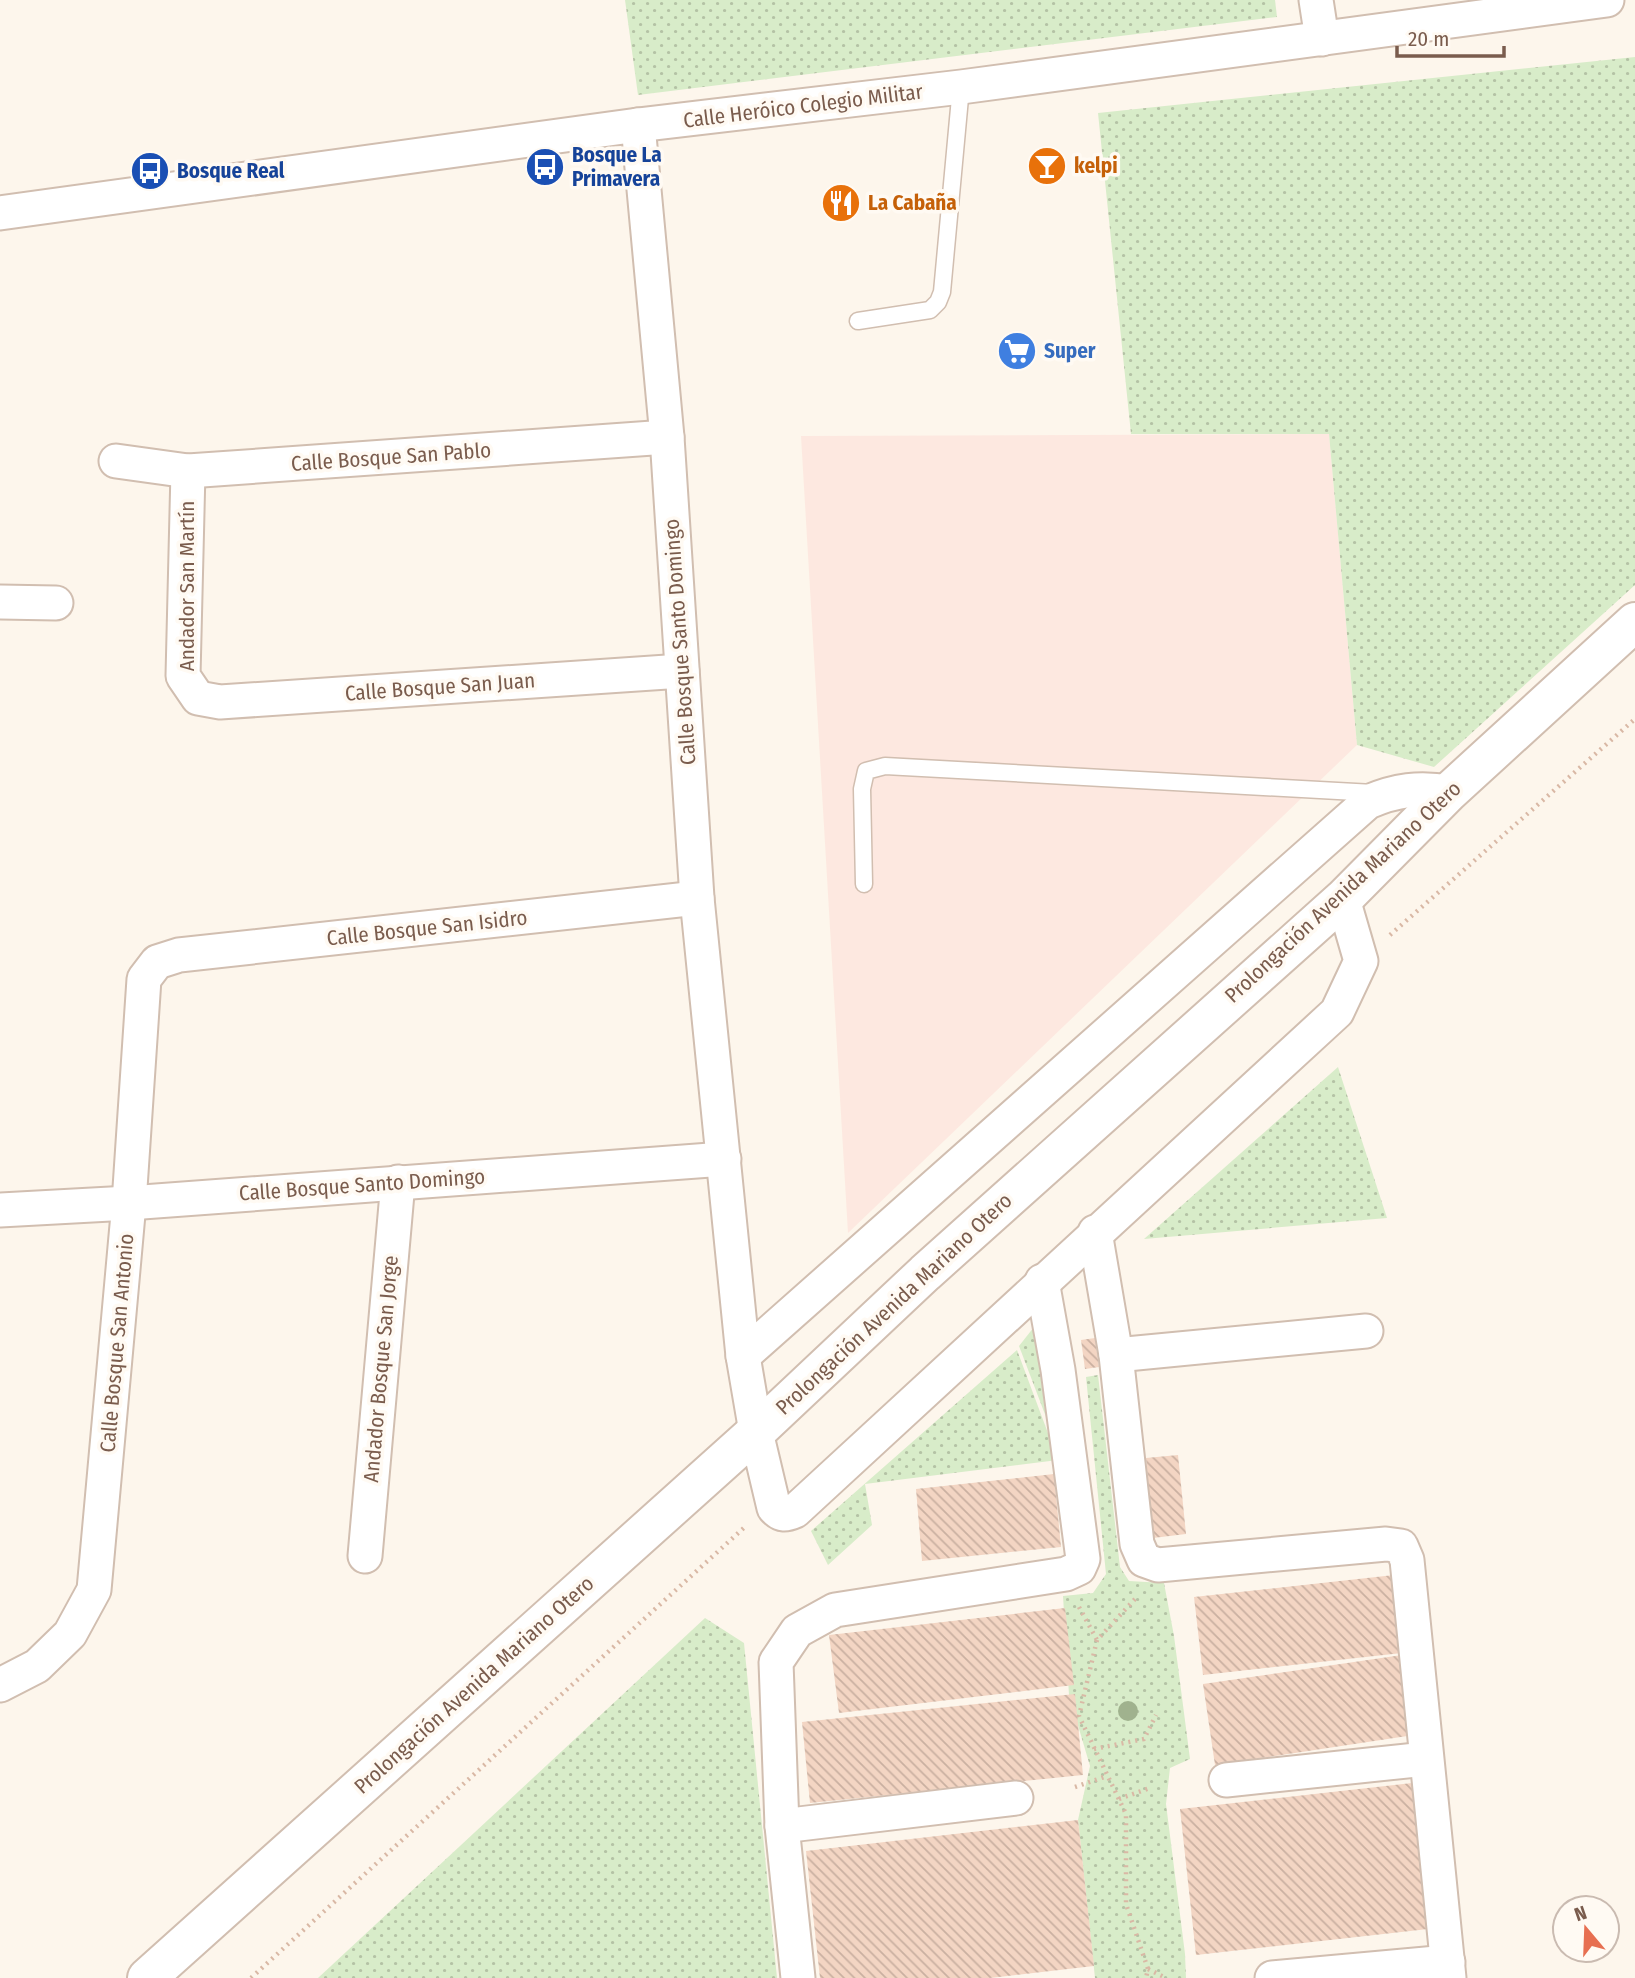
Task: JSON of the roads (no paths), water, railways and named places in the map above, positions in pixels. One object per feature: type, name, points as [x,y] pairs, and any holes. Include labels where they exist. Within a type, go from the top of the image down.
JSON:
[{"type":"street","points":[[1316,0],[1322,39]]},
{"type":"street","name":"Calle Heróico Colegio Militar","points":[[0,213],[638,125],[961,87],[1606,0]]},
{"type":"street","name":"Calle Bosque Santo Domingo","points":[[638,125],[667,437],[697,898],[743,1356],[755,1433],[774,1508],[786,1515],[794,1511],[1042,1281]]},
{"type":"street","name":"Calle Bosque San Pablo","points":[[116,461],[188,471],[667,437]]},
{"type":"street","name":"Andador San Martín","points":[[188,471],[183,676],[198,698]]},
{"type":"street","points":[[0,602],[57,604]]},
{"type":"street","name":"Prolongación Avenida Mariano Otero","points":[[147,1978],[755,1433],[925,1273],[1343,899],[1449,792],[1635,622]]},
{"type":"street","name":"Calle Bosque San Juan","points":[[198,698],[220,702],[682,671]]},
{"type":"street","points":[[743,1356],[1368,802],[1406,789],[1428,788],[1449,792]]},
{"type":"street","name":"Calle Bosque San Isidro","points":[[157,962],[179,955],[697,898]]},
{"type":"street","points":[[798,1978],[782,1826],[776,1662],[797,1631],[835,1610],[1066,1574],[1079,1568],[1083,1559],[1058,1370],[1042,1281],[1337,1012],[1361,961],[1343,899]]},
{"type":"street","name":"Calle Bosque San Antonio","points":[[0,1685],[37,1666],[70,1634],[94,1590],[129,1203],[144,979],[157,962]]},
{"type":"street","name":"Calle Bosque Santo Domingo","points":[[0,1210],[724,1159]]},
{"type":"street","name":"Andador Bosque San Jorge","points":[[365,1556],[398,1182]]},
{"type":"street","points":[[1096,1233],[1116,1355],[1137,1544],[1144,1560],[1158,1565],[1386,1544],[1401,1546],[1407,1560],[1449,1970],[1272,1978]]},
{"type":"street","points":[[1116,1355],[1366,1331]]},
{"type":"street","points":[[1226,1780],[1426,1759]]},
{"type":"street","points":[[782,1826],[1016,1798]]},
{"type":"lane","points":[[858,321],[930,310],[943,292],[961,87]]},
{"type":"lane","points":[[864,884],[862,789],[866,771],[885,766],[1387,794]]},
{"type":"place","name":"kelpi","points":[[1047,166]]},
{"type":"place","name":"Bosque La Primavera","points":[[545,167]]},
{"type":"place","name":"Bosque Real","points":[[150,171]]},
{"type":"place","name":"La Cabaña","points":[[841,203]]},
{"type":"place","name":"Super","points":[[1017,351]]}]
